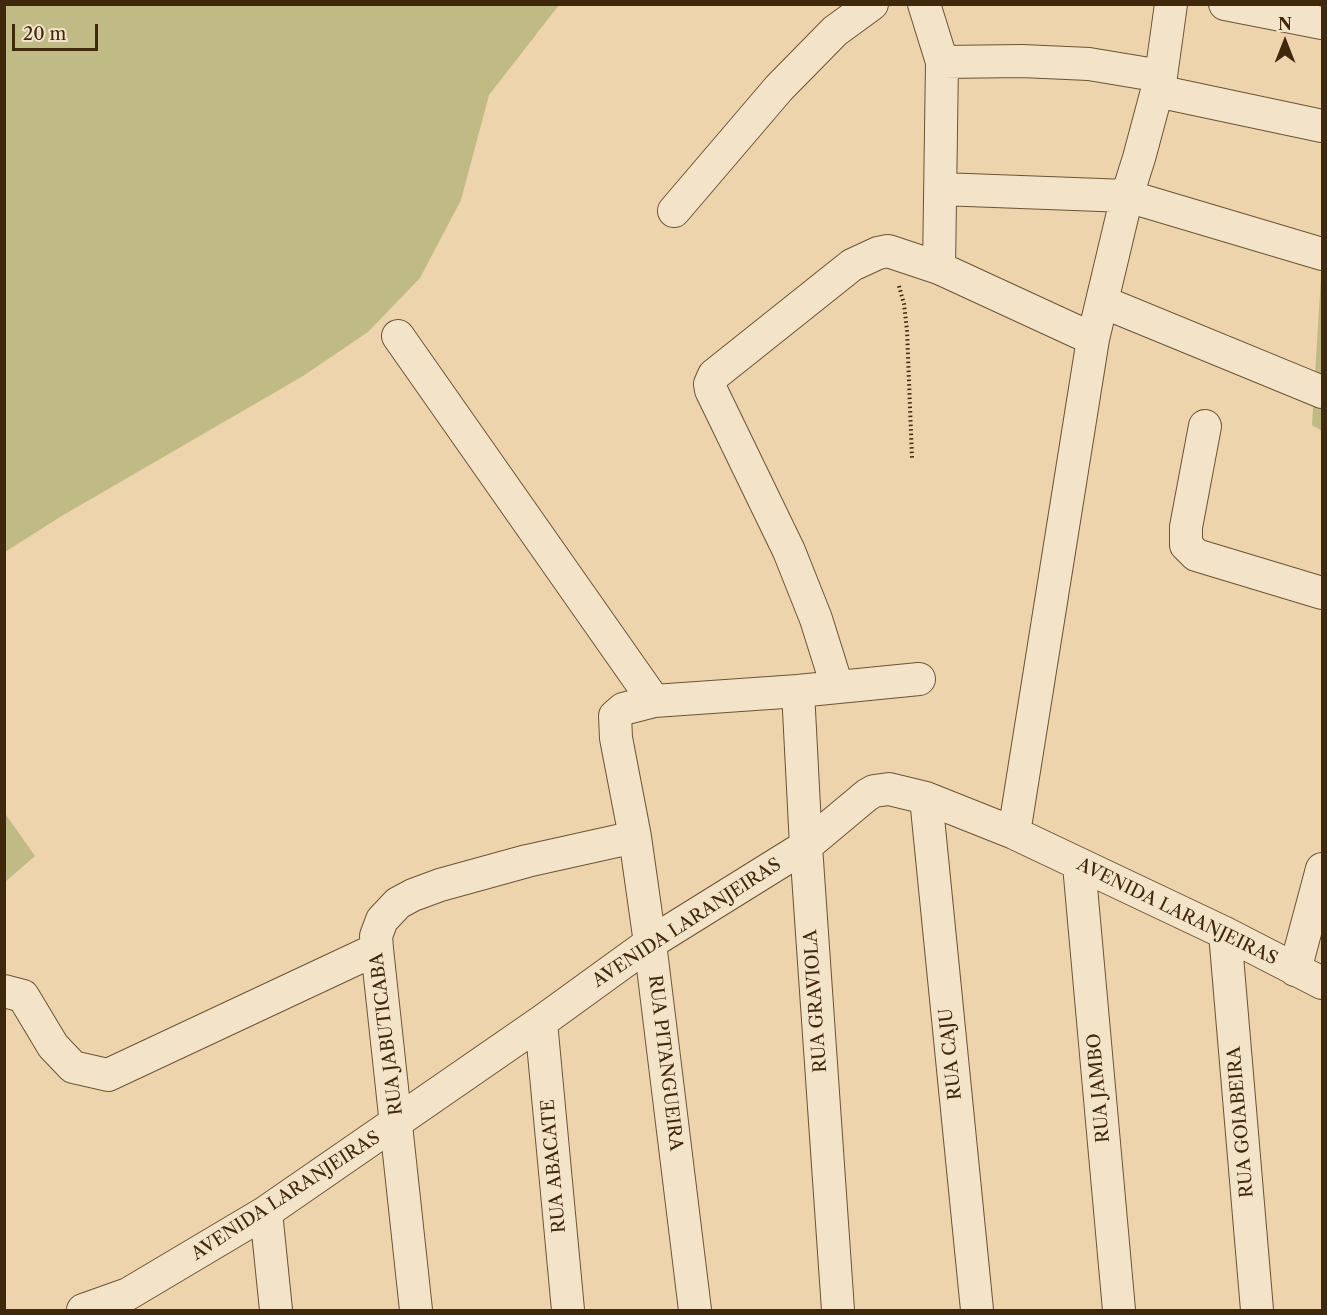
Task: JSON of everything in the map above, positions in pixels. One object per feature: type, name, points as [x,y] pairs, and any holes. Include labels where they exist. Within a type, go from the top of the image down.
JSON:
[{"type":"street","points":[[674,212],[779,88],[835,31],[872,4]]},
{"type":"street","points":[[924,4],[942,62],[939,267]]},
{"type":"street","points":[[1014,833],[1093,339],[1127,196],[1159,83],[1171,4]]},
{"type":"street","points":[[1225,4],[1323,23]]},
{"type":"street","points":[[942,62],[1022,61],[1089,64],[1323,126]]},
{"type":"street","points":[[941,189],[1127,196],[1323,254]]},
{"type":"street","points":[[837,686],[816,619],[789,551],[711,390],[710,384],[714,375],[852,265],[888,251],[939,267],[1093,339]]},
{"type":"street","points":[[1103,302],[1323,392]]},
{"type":"street","points":[[398,336],[654,702],[919,679]]},
{"type":"street","points":[[1205,426],[1186,527],[1186,545],[1196,555],[1323,593]]},
{"type":"street","name":"RUA GRAVIOLA","points":[[798,691],[806,846],[838,1311]]},
{"type":"street","name":"RUA PITANGUEIRA","points":[[654,702],[623,709],[615,716],[616,738],[635,837],[650,943],[695,1311]]},
{"type":"street","name":"AVENIDA LARANJEIRAS","points":[[83,1311],[128,1302],[266,1212],[397,1123],[650,943],[806,846],[874,791],[889,789],[926,798],[1014,833],[1226,933],[1309,976]]},
{"type":"street","name":"RUA CAJU","points":[[926,798],[977,1311]]},
{"type":"street","points":[[4,991],[23,996],[53,1046],[74,1067],[108,1075],[376,943],[382,920],[389,911],[413,895],[440,885],[527,861],[635,837]]},
{"type":"street","name":"RUA JAMBO","points":[[1079,865],[1119,1311]]},
{"type":"street","points":[[1309,976],[1323,869]]},
{"type":"street","name":"RUA GOIABEIRA","points":[[1226,933],[1257,1311]]},
{"type":"street","name":"RUA JABUTICABA","points":[[376,943],[416,1311]]},
{"type":"street","name":"RUA ABACATE","points":[[541,1022],[568,1311]]},
{"type":"street","points":[[266,1212],[276,1311]]},
{"type":"path","points":[[888,251],[904,304],[912,458]]},
{"type":"shaded area","points":[[5,4],[559,5],[489,95],[461,200],[420,278],[368,332],[303,376],[60,517],[5,552]]},
{"type":"shaded area","points":[[1322,260],[1322,431],[1312,425]]},
{"type":"shaded area","points":[[4,812],[35,856],[5,882],[4,882]]}]
